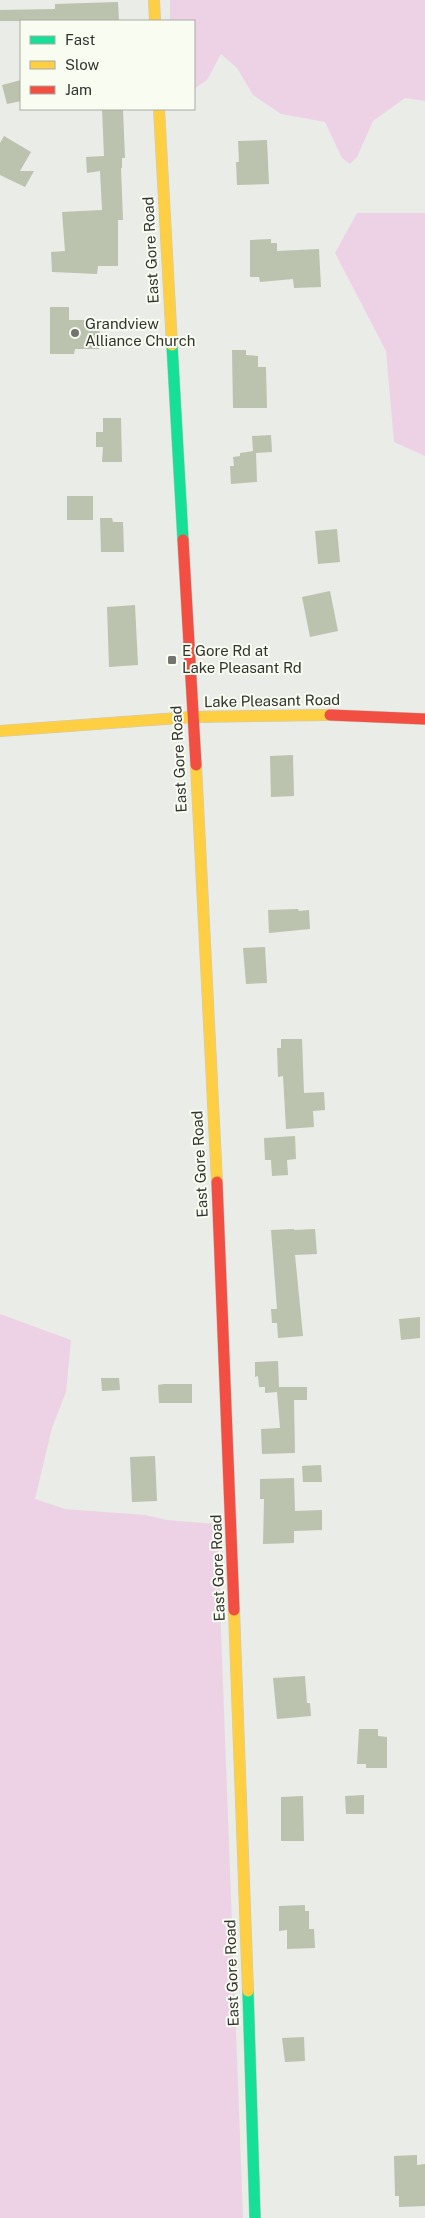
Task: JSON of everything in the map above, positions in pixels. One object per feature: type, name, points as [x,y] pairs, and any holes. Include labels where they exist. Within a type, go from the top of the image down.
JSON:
[{"type":"street","points":[[154,0],[155,20]]},
{"type":"street","name":"East Gore Road","points":[[159,110],[167,290],[175,390],[205,950],[224,1350],[255,2218]]},
{"type":"street","name":"Lake Pleasant Road","points":[[0,732],[192,717],[348,715],[425,719]]},
{"type":"shaded area","points":[[170,0],[425,0],[425,101],[405,98],[373,121],[357,157],[350,164],[342,158],[325,122],[281,114],[253,95],[237,68],[221,54],[207,80],[195,88],[195,20],[170,20]]},
{"type":"shaded area","points":[[357,213],[425,213],[425,456],[394,442],[386,351],[335,253]]},
{"type":"shaded area","points":[[0,1314],[71,1340],[66,1392],[52,1428],[35,1499],[65,1509],[145,1515],[167,1520],[217,1524],[243,2218],[0,2218]]},
{"type":"building","points":[[118,2],[119,20],[0,21],[0,10],[55,9],[55,4]]},
{"type":"building","points":[[20,80],[20,101],[7,104],[2,85]]},
{"type":"building","points":[[102,110],[123,110],[125,158],[122,158],[121,168],[123,220],[118,220],[118,266],[98,266],[97,274],[52,272],[51,252],[65,251],[62,212],[102,210],[100,171],[87,173],[86,157],[104,156]]},
{"type":"building","points":[[4,136],[31,152],[20,171],[34,171],[25,187],[0,175],[0,143]]},
{"type":"building","points":[[267,140],[269,184],[237,185],[236,162],[239,162],[238,141]]},
{"type":"building","points":[[271,239],[271,243],[277,243],[277,251],[319,249],[321,287],[294,288],[293,279],[260,282],[259,277],[250,277],[250,240]]},
{"type":"building","name":"Grandview Alliance Church","points":[[50,307],[69,307],[69,320],[100,320],[99,349],[75,349],[74,354],[50,354]]},
{"type":"building","points":[[232,350],[246,350],[246,355],[258,356],[258,367],[266,367],[267,408],[233,408]]},
{"type":"building","points":[[103,418],[121,418],[122,462],[102,462],[103,447],[96,447],[96,432],[103,432]]},
{"type":"building","points":[[271,435],[272,452],[256,453],[257,482],[231,484],[230,466],[234,466],[233,457],[240,456],[240,453],[253,451],[252,436]]},
{"type":"building","points":[[67,496],[93,496],[93,520],[67,520]]},
{"type":"building","points":[[100,518],[112,518],[113,522],[123,522],[124,552],[101,552]]},
{"type":"building","points":[[337,529],[340,562],[318,564],[315,531]]},
{"type":"building","points":[[330,591],[338,631],[310,637],[302,597]]},
{"type":"building","points":[[135,605],[138,665],[109,667],[107,607]]},
{"type":"building","points":[[293,755],[294,796],[271,797],[270,756]]},
{"type":"building","points":[[298,909],[299,911],[309,910],[310,929],[269,933],[268,910]]},
{"type":"building","points":[[265,947],[267,983],[246,984],[243,948]]},
{"type":"building","points":[[281,1039],[302,1039],[304,1093],[324,1092],[325,1110],[313,1111],[314,1127],[286,1129],[283,1076],[278,1077],[277,1048],[281,1048]]},
{"type":"building","points":[[295,1136],[296,1159],[287,1160],[288,1175],[272,1176],[271,1160],[265,1160],[264,1138]]},
{"type":"building","points":[[315,1229],[317,1254],[295,1255],[303,1336],[278,1338],[277,1323],[272,1323],[271,1309],[277,1309],[271,1230]]},
{"type":"building","points":[[420,1317],[420,1338],[401,1340],[399,1319]]},
{"type":"building","points":[[278,1361],[279,1387],[307,1387],[307,1400],[294,1400],[295,1453],[262,1454],[261,1429],[280,1428],[277,1392],[265,1393],[265,1387],[259,1387],[258,1376],[255,1377],[255,1362]]},
{"type":"building","points":[[101,1378],[119,1378],[120,1390],[102,1391]]},
{"type":"building","points":[[192,1384],[192,1403],[159,1403],[158,1385]]},
{"type":"building","points":[[155,1456],[157,1501],[132,1502],[130,1457]]},
{"type":"building","points":[[321,1465],[322,1482],[303,1482],[302,1466]]},
{"type":"building","points":[[294,1478],[295,1511],[322,1510],[322,1530],[294,1531],[294,1543],[263,1544],[264,1499],[260,1499],[260,1479]]},
{"type":"building","points":[[305,1676],[307,1703],[310,1703],[311,1716],[277,1719],[273,1678]]},
{"type":"building","points":[[359,1729],[378,1729],[378,1736],[387,1737],[387,1768],[366,1768],[366,1764],[357,1764]]},
{"type":"building","points":[[364,1795],[364,1814],[346,1814],[345,1796]]},
{"type":"building","points":[[303,1796],[304,1841],[281,1841],[281,1797]]},
{"type":"building","points":[[305,1905],[305,1911],[309,1911],[309,1929],[314,1929],[315,1948],[287,1949],[287,1930],[279,1931],[279,1906]]},
{"type":"building","points":[[304,2037],[305,2061],[285,2062],[282,2038]]},
{"type":"building","points":[[417,2155],[417,2165],[425,2164],[425,2206],[399,2207],[399,2196],[395,2196],[394,2156]]},
{"type":"traffic: fast","points":[[172,345],[183,540]]},
{"type":"traffic: fast","points":[[248,1991],[255,2218]]},
{"type":"traffic: slow","points":[[154,0],[155,20]]},
{"type":"traffic: slow","points":[[159,110],[172,345]]},
{"type":"traffic: slow","points":[[0,731],[192,717],[330,715]]},
{"type":"traffic: slow","points":[[196,765],[217,1182]]},
{"type":"traffic: slow","points":[[234,1610],[248,1991]]},
{"type":"traffic: jam","points":[[183,540],[196,765]]},
{"type":"traffic: jam","points":[[330,715],[425,719]]},
{"type":"traffic: jam","points":[[217,1182],[234,1610]]},
{"type":"place","name":"Grandview Alliance Church","points":[[75,333]]},
{"type":"place","name":"E Gore Rd at Lake Pleasant Rd","points":[[172,660]]}]
